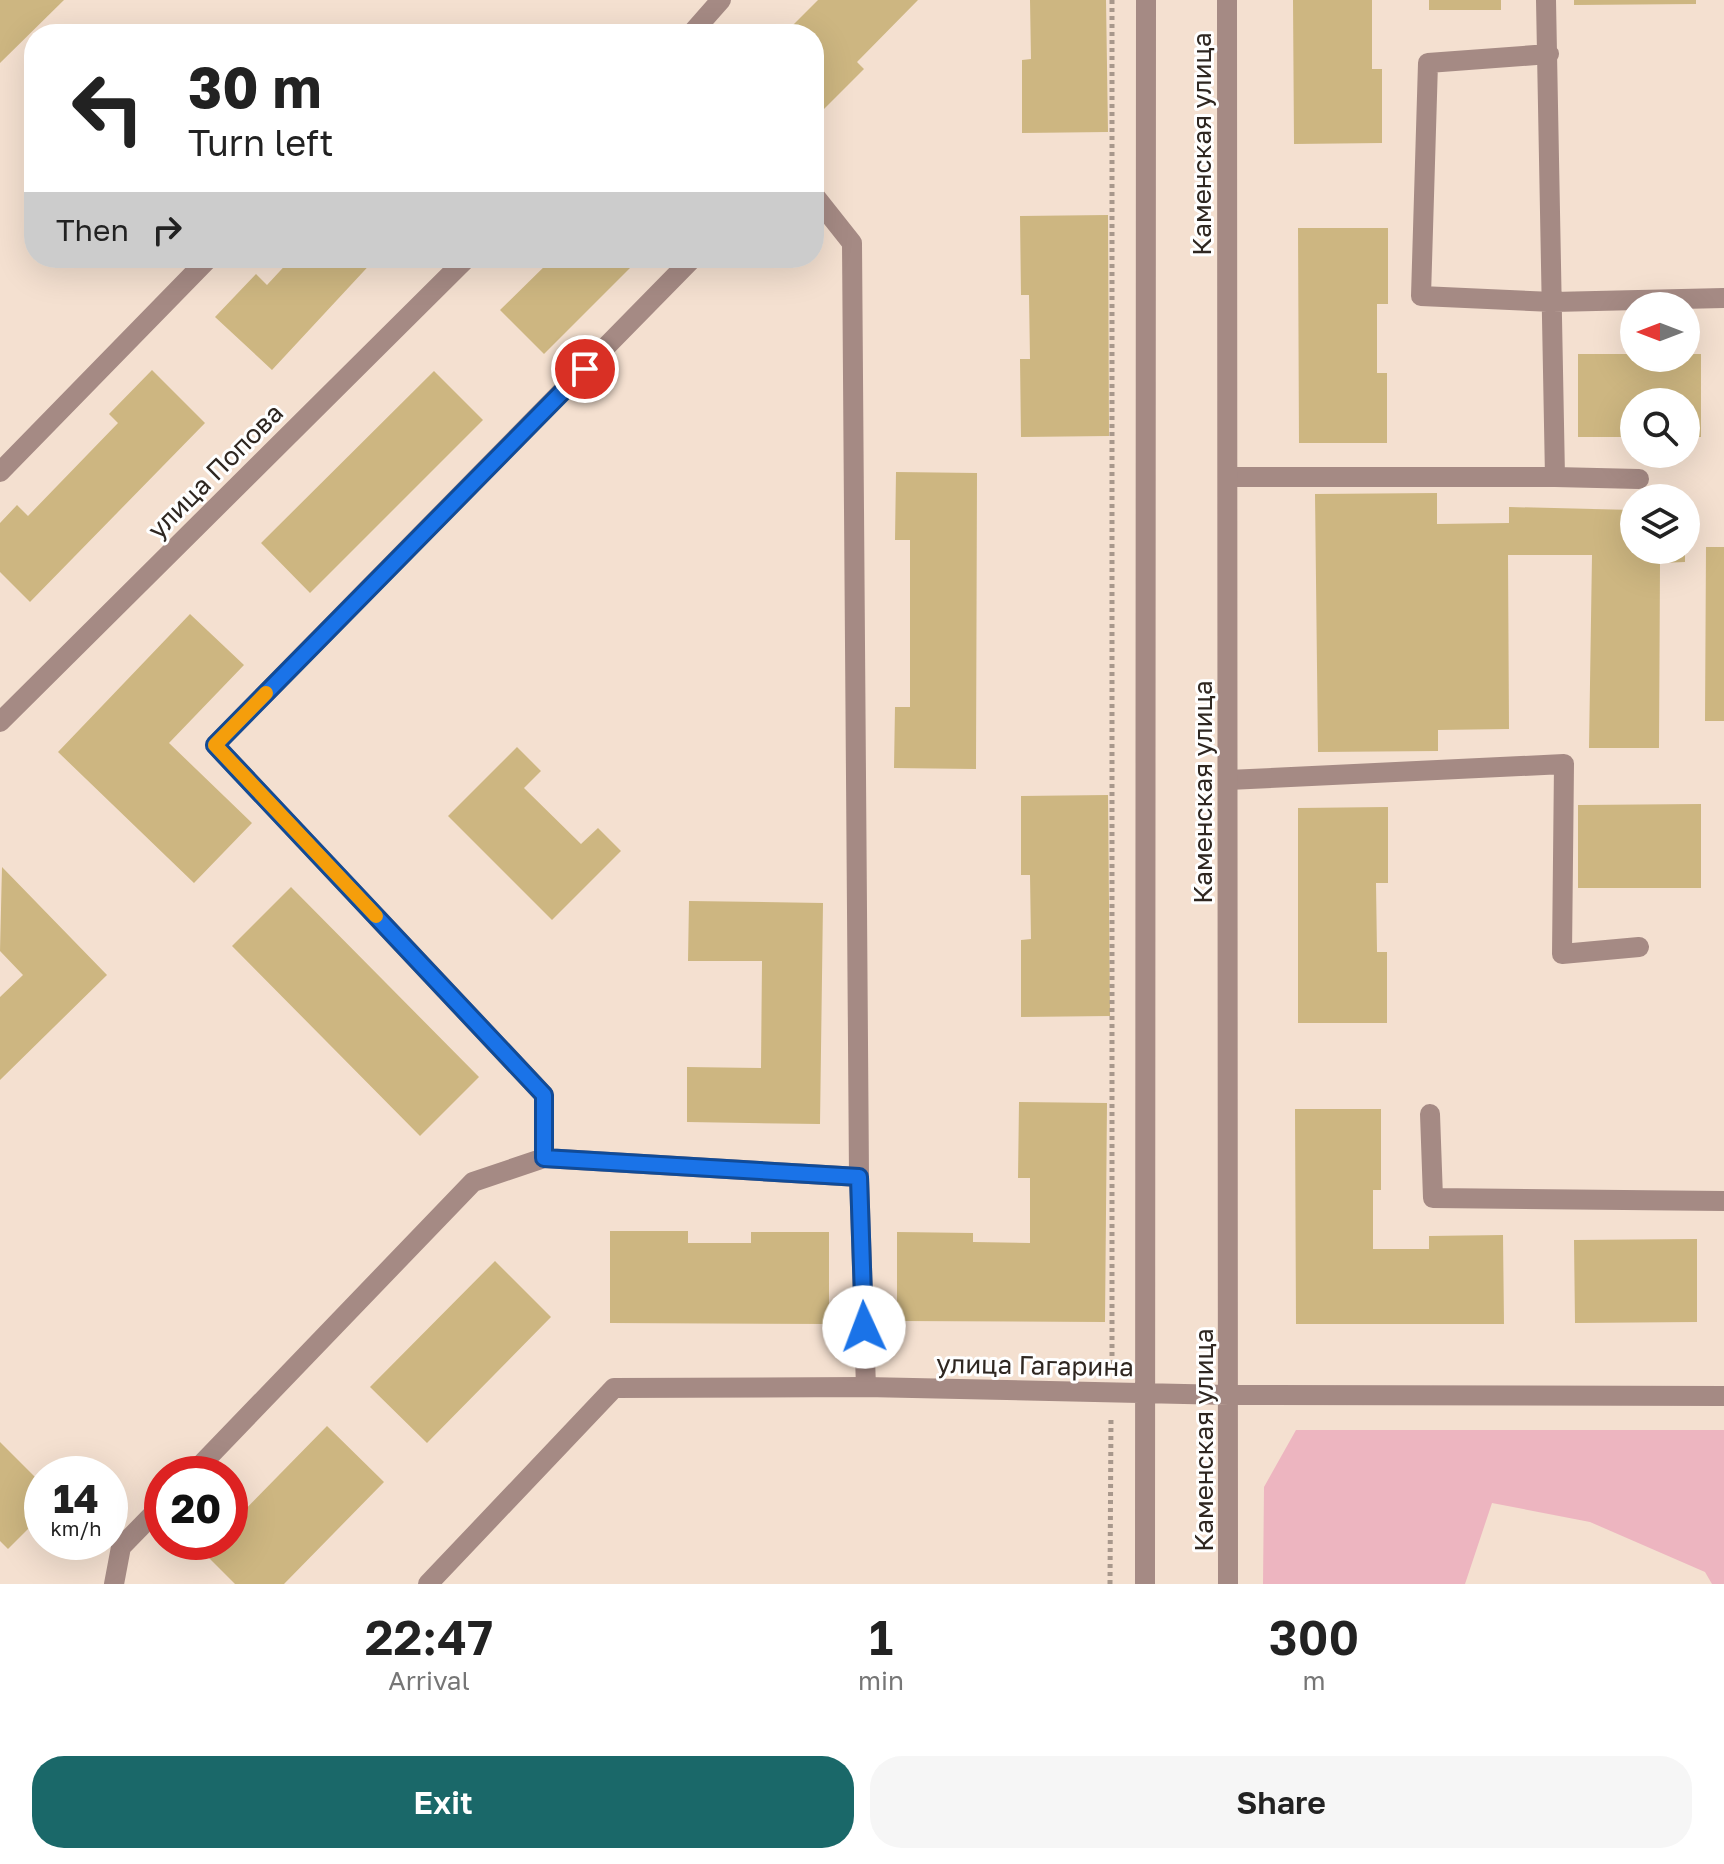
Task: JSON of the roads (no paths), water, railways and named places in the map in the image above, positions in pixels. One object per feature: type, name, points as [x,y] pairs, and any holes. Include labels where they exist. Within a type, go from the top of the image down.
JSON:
[{"type":"street","points":[[700,24],[721,0]]},
{"type":"street","points":[[1145,1584],[1146,0]]},
{"type":"street","name":"Каменская улица","points":[[1227,0],[1228,1584]]},
{"type":"street","points":[[1546,0],[1555,477]]},
{"type":"street","points":[[1549,54],[1428,63],[1421,296],[1553,302],[1724,298]]},
{"type":"street","points":[[824,208],[852,243],[859,1177],[866,1387]]},
{"type":"street","points":[[0,472],[199,268]]},
{"type":"street","name":"улица Попова","points":[[0,722],[457,268]]},
{"type":"street","points":[[544,1158],[544,1095],[215,745],[683,268]]},
{"type":"street","points":[[1228,477],[1639,479]]},
{"type":"street","points":[[1228,780],[1564,764],[1562,954],[1639,947]]},
{"type":"street","points":[[1430,1114],[1433,1198],[1724,1201]]},
{"type":"street","points":[[209,1456],[473,1182],[544,1158],[859,1177]]},
{"type":"street","name":"улица Гагарина","points":[[428,1584],[614,1388],[866,1387],[1111,1394],[1724,1396]]},
{"type":"street","points":[[114,1584],[121,1547],[144,1523]]}]
